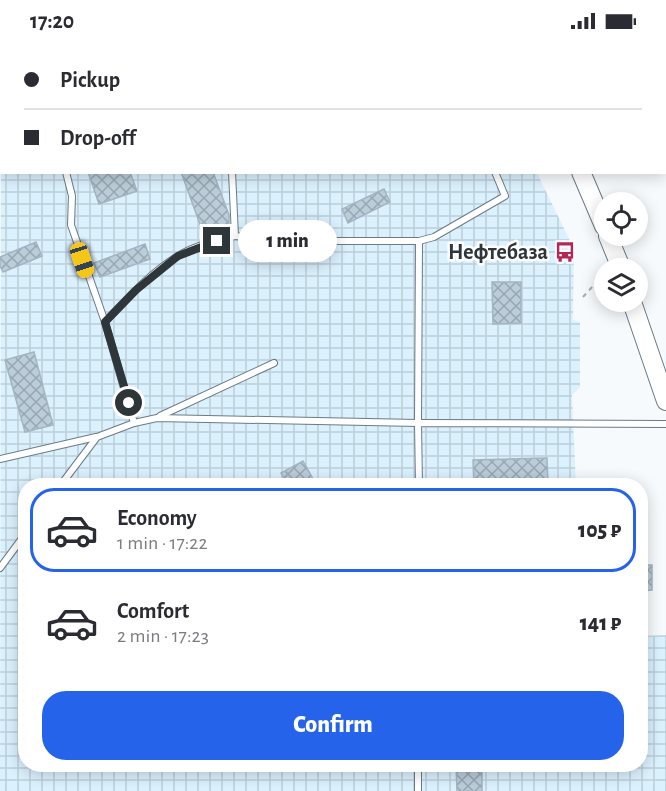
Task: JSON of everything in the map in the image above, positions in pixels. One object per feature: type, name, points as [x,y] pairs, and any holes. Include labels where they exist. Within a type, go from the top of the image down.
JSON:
[{"type":"main road","points":[[582,174],[594,203]]},
{"type":"main road","points":[[635,312],[666,401]]},
{"type":"lane","points":[[66,174],[72,196],[71,225],[105,322],[134,423]]},
{"type":"lane","points":[[232,174],[235,236]]},
{"type":"lane","points":[[105,322],[136,290],[178,256],[198,246],[235,236],[287,241],[419,241],[434,237],[505,196],[496,174]]},
{"type":"lane","points":[[419,241],[419,478]]},
{"type":"lane","points":[[0,459],[97,437],[134,423],[157,418],[273,363]]},
{"type":"lane","points":[[157,418],[418,423],[666,424]]},
{"type":"lane","points":[[66,478],[97,437]]},
{"type":"lane","points":[[0,568],[18,544]]},
{"type":"lane","points":[[418,772],[418,791]]},
{"type":"path","points":[[583,297],[594,285]]},
{"type":"shaded area","name":"Нефтебаза","points":[[1,174],[537,174],[574,249],[573,320],[580,322],[580,387],[572,395],[576,478],[18,478],[18,772],[648,772],[648,636],[666,635],[666,791],[0,791]]},
{"type":"building","points":[[89,174],[131,174],[137,191],[99,204]]},
{"type":"building","points":[[182,174],[214,174],[229,215],[229,229],[205,238]]},
{"type":"building","points":[[384,189],[390,202],[348,223],[342,209]]},
{"type":"building","points":[[36,242],[42,256],[3,272],[0,257]]},
{"type":"building","points":[[145,244],[150,259],[100,277],[94,263]]},
{"type":"building","points":[[492,282],[521,282],[521,323],[493,324]]},
{"type":"building","points":[[34,352],[53,425],[25,432],[5,360]]},
{"type":"building","points":[[547,458],[548,478],[474,478],[473,460]]},
{"type":"building","points":[[303,461],[313,478],[284,478],[281,473]]},
{"type":"building","points":[[648,565],[652,565],[652,590],[648,590]]},
{"type":"building","points":[[456,772],[482,772],[482,791],[457,791]]},
{"type":"place","name":"Нефтебаза","points":[[565,252]]},
{"type":"route","points":[[129,403],[105,322],[136,290],[178,256],[198,246],[217,241]]}]
